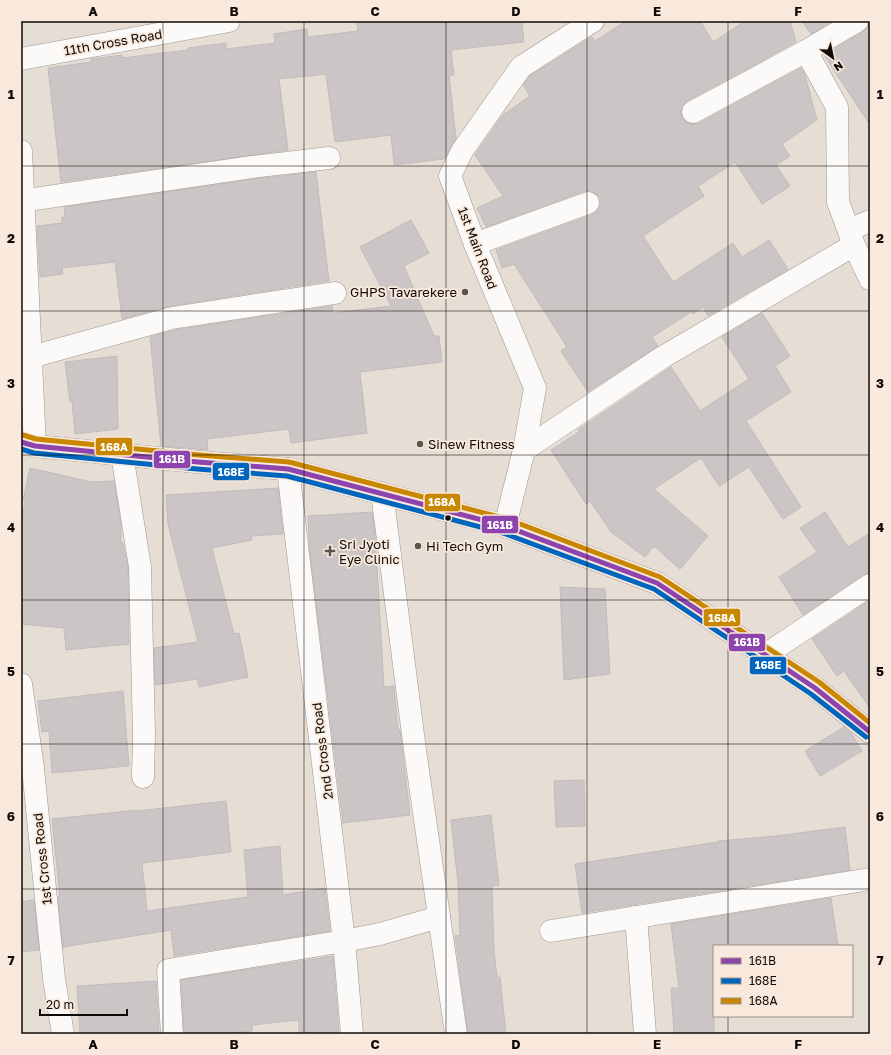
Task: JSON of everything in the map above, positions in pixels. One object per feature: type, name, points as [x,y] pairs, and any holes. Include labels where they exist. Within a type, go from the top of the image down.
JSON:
[{"type":"street","name":"11th Cross Road","points":[[21,59],[229,21]]},
{"type":"street","name":"1st Main Road","points":[[505,526],[524,450],[535,388],[475,244],[450,176],[462,151],[521,67],[593,21]]},
{"type":"street","points":[[692,112],[806,51],[858,21]]},
{"type":"street","points":[[806,51],[837,107],[838,202],[851,238],[870,279]]},
{"type":"street","points":[[21,151],[24,262],[31,357],[35,446],[288,469],[505,526],[657,583],[815,688],[870,732]]},
{"type":"street","points":[[22,201],[252,167],[329,158]]},
{"type":"street","points":[[475,244],[588,203]]},
{"type":"street","points":[[524,450],[663,357],[851,238],[870,221]]},
{"type":"street","points":[[31,357],[172,318],[335,293]]},
{"type":"street","points":[[122,454],[140,567],[144,735],[143,777]]},
{"type":"street","name":"2nd Cross Road","points":[[288,469],[344,941],[352,1034]]},
{"type":"street","points":[[382,493],[415,750],[456,1034]]},
{"type":"street","points":[[765,655],[870,585]]},
{"type":"street","name":"1st Cross Road","points":[[21,684],[33,768],[54,979],[63,1034]]},
{"type":"street","points":[[551,931],[870,879]]},
{"type":"street","points":[[172,1034],[168,970],[380,934],[439,917]]},
{"type":"street","points":[[636,917],[645,1034]]},
{"type":"building","points":[[376,21],[522,21],[524,42],[451,50],[454,75],[449,75],[456,138],[444,159],[394,165],[391,135],[335,142],[326,74],[279,79],[288,150],[61,182],[48,68],[91,62],[91,59],[122,55],[122,58],[188,50],[188,48],[226,43],[226,49],[275,43],[274,34],[307,29],[308,37],[358,31],[357,23]]},
{"type":"building","points":[[626,21],[700,21],[713,42],[745,21],[790,21],[796,42],[687,101],[682,106],[682,118],[687,123],[699,123],[801,68],[805,75],[817,120],[782,144],[790,156],[776,165],[790,186],[762,204],[735,162],[698,186],[704,196],[643,236],[673,282],[733,243],[742,257],[769,240],[788,269],[708,316],[703,307],[693,314],[691,312],[652,337],[658,346],[588,392],[561,351],[567,347],[514,264],[502,268],[496,250],[592,215],[600,206],[600,198],[591,191],[584,191],[486,227],[477,208],[503,196],[475,155],[503,115],[530,96],[523,85],[530,76],[592,37],[595,41]]},
{"type":"building","points":[[802,21],[832,21],[811,34]]},
{"type":"building","points":[[869,21],[870,125],[824,55],[863,32],[868,27]]},
{"type":"building","points":[[316,172],[329,281],[170,306],[122,319],[115,262],[62,268],[63,274],[40,277],[37,226],[62,223],[62,217],[65,217],[64,207],[254,179]]},
{"type":"building","points":[[411,220],[429,253],[404,266],[434,336],[439,336],[442,362],[360,372],[367,433],[291,443],[289,429],[207,439],[208,450],[161,446],[150,337],[175,330],[332,306],[333,313],[391,306],[360,247]]},
{"type":"building","points":[[762,313],[790,356],[775,366],[791,392],[746,421],[801,507],[783,519],[749,467],[719,486],[701,458],[654,489],[708,536],[680,569],[654,546],[645,557],[611,532],[590,501],[586,504],[551,450],[671,367],[700,411],[749,379],[722,337]]},
{"type":"building","points":[[117,356],[118,429],[75,434],[72,401],[70,402],[65,362]]},
{"type":"building","points":[[30,468],[92,482],[114,481],[121,526],[121,543],[123,543],[128,568],[129,644],[66,650],[64,628],[21,624],[21,526],[25,500],[23,500]]},
{"type":"building","points":[[278,488],[283,534],[251,536],[252,540],[212,548],[234,634],[239,633],[248,677],[199,687],[197,679],[155,685],[154,648],[198,642],[168,524],[166,495]]},
{"type":"building","points":[[372,512],[375,533],[384,687],[394,686],[398,730],[400,730],[410,815],[343,823],[310,553],[308,516]]},
{"type":"building","points":[[825,512],[848,547],[870,533],[870,573],[863,575],[803,615],[779,577],[817,552],[800,528]]},
{"type":"building","points":[[560,587],[605,589],[610,674],[564,680]]},
{"type":"building","points":[[870,600],[870,708],[844,671],[837,676],[812,639]]},
{"type":"building","points":[[123,691],[129,766],[52,773],[49,731],[42,732],[38,701]]},
{"type":"building","points":[[844,727],[851,733],[862,751],[820,776],[805,751]]},
{"type":"building","points":[[584,780],[585,826],[556,827],[554,781]]},
{"type":"building","points":[[226,801],[231,852],[142,863],[147,911],[248,897],[244,850],[280,846],[283,895],[325,888],[330,931],[174,956],[171,930],[63,947],[58,897],[60,897],[52,819]]},
{"type":"building","points":[[491,815],[499,885],[492,886],[494,951],[497,977],[500,977],[506,1034],[468,1034],[455,936],[460,935],[458,883],[451,820]]},
{"type":"building","points":[[845,827],[850,870],[582,913],[575,864],[718,841],[776,836]]},
{"type":"building","points":[[831,898],[838,945],[713,945],[714,1034],[674,1034],[671,988],[679,988],[671,924]]},
{"type":"building","points":[[34,900],[39,950],[21,952],[21,902]]},
{"type":"building","points":[[333,956],[339,1034],[299,1034],[299,1020],[252,1025],[252,1031],[220,1034],[184,1034],[181,980]]},
{"type":"building","points":[[156,981],[159,1034],[80,1034],[77,986]]},
{"type":"transit line","name":"168A","points":[[23,435],[36,439],[289,462],[507,519],[660,577],[819,682],[870,723]]},
{"type":"transit line","name":"161B","points":[[21,442],[35,446],[288,469],[505,526],[657,583],[815,688],[870,732]]},
{"type":"transit line","name":"168E","points":[[21,449],[34,453],[287,476],[503,533],[654,589],[811,694],[866,737]]},
{"type":"place","name":"GHPS Tavarekere","points":[[465,292]]},
{"type":"place","name":"Sinew Fitness","points":[[420,444]]},
{"type":"place","name":"Hi Tech Gym","points":[[418,546]]},
{"type":"place","name":"Sri Jyoti Eye Clinic","points":[[330,551]]}]
